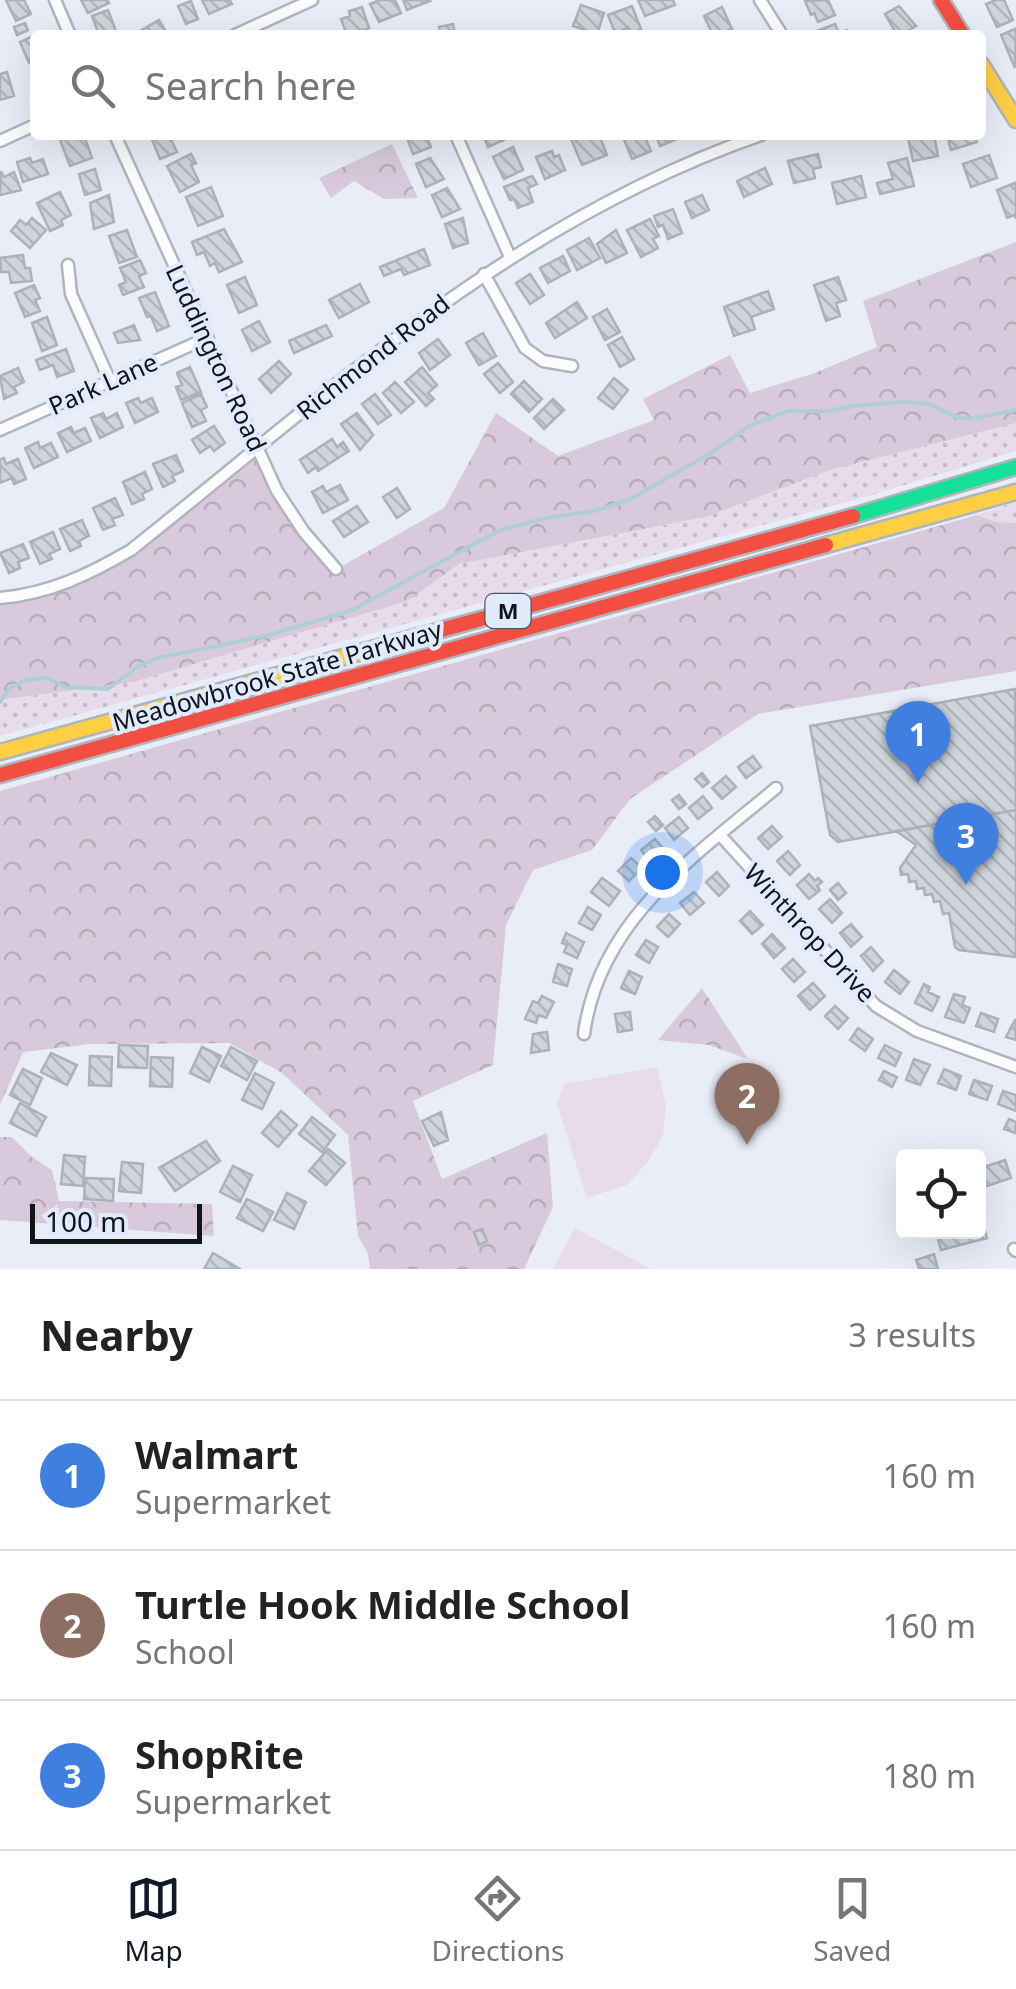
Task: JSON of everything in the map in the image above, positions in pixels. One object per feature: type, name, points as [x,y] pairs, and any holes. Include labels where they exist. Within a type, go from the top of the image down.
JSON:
[{"type":"main road","points":[[941,0],[960,30]]},
{"type":"main road","points":[[989,89],[1016,120]]},
{"type":"main road","name":"Meadowbrook State Parkway","points":[[0,752],[1016,468]]},
{"type":"main road","name":"Meadowbrook State Parkway","points":[[0,775],[1016,492]]},
{"type":"street","points":[[55,0],[68,30]]},
{"type":"street","points":[[246,30],[312,0]]},
{"type":"street","points":[[763,4],[779,30]]},
{"type":"street","points":[[0,141],[30,127]]},
{"type":"street","name":"Luddington Road","points":[[116,140],[276,491],[336,569]]},
{"type":"street","points":[[458,140],[510,257]]},
{"type":"street","name":"Richmond Road","points":[[0,598],[55,588],[96,571],[131,550],[362,362],[484,274],[567,222],[638,185],[747,140]]},
{"type":"street","points":[[68,265],[72,294],[110,380]]},
{"type":"street","points":[[484,274],[526,348],[543,361],[572,366]]},
{"type":"street","name":"Park Lane","points":[[0,430],[207,338]]},
{"type":"street","points":[[584,1034],[600,974],[618,936],[650,898],[776,788]]},
{"type":"street","name":"Winthrop Drive","points":[[720,835],[876,1006],[917,1031],[1016,1067]]},
{"type":"shaded area","points":[[1016,423],[1016,451],[868,496],[0,736],[0,700],[133,682],[408,601],[459,564],[706,517],[830,470]]},
{"type":"shaded area","points":[[1016,502],[1016,523],[996,522],[977,515]]},
{"type":"shaded area","points":[[657,1067],[666,1105],[663,1136],[627,1185],[587,1198],[557,1104],[564,1084]]},
{"type":"shaded area","points":[[575,1228],[651,1269],[553,1269]]},
{"type":"green space","points":[[392,144],[418,198],[384,199],[354,181],[331,198],[319,178]]},
{"type":"green space","points":[[1016,242],[1016,423],[830,470],[706,517],[459,564],[408,601],[133,682],[0,700],[0,598],[96,571],[257,449],[277,491],[337,569],[444,508],[496,413],[558,456],[654,420],[643,399],[730,355],[750,393],[812,374],[877,347],[863,301]]},
{"type":"green space","points":[[977,515],[996,522],[1016,523],[1016,671],[758,714],[630,799],[592,850],[533,870],[506,925],[493,1065],[413,1101],[442,1179],[547,1133],[553,1207],[524,1269],[370,1269],[368,1254],[358,1236],[348,1135],[282,1073],[229,1043],[90,1044],[23,1052],[0,1105],[0,791]]},
{"type":"green space","points":[[702,988],[748,1059],[708,1045],[658,1040]]},
{"type":"green space","points":[[0,1137],[12,1137],[52,1170],[59,1201],[212,1204],[214,1236],[0,1220]]},
{"type":"building","points":[[6,0],[24,0],[31,14],[16,21]]},
{"type":"building","points":[[81,0],[107,0],[109,3],[88,13]]},
{"type":"building","points":[[202,0],[230,0],[232,4],[209,14]]},
{"type":"building","points":[[395,0],[401,13],[379,22],[370,4]]},
{"type":"building","points":[[403,0],[429,0],[430,1],[407,10]]},
{"type":"building","points":[[638,0],[673,0],[675,5],[645,16]]},
{"type":"building","points":[[828,0],[835,15],[818,22],[805,1]]},
{"type":"building","points":[[1004,0],[1013,20],[997,27],[986,4]]},
{"type":"building","points":[[191,1],[198,19],[186,24],[178,6]]},
{"type":"building","points":[[581,5],[604,13],[598,30],[573,26]]},
{"type":"building","points":[[632,6],[641,29],[614,30],[608,15]]},
{"type":"building","points":[[899,6],[916,26],[894,30],[885,14]]},
{"type":"building","points":[[362,7],[369,28],[345,30],[341,19],[350,16],[349,11]]},
{"type":"building","points":[[722,7],[732,29],[711,30],[704,16]]},
{"type":"building","points":[[108,10],[116,30],[97,30],[92,16]]},
{"type":"building","points":[[159,20],[165,30],[142,30]]},
{"type":"building","points":[[25,23],[28,30],[17,35],[14,27]]},
{"type":"building","points":[[453,24],[454,30],[440,30],[439,27]]},
{"type":"building","points":[[1015,29],[1016,32],[1015,68],[1001,35]]},
{"type":"building","points":[[30,37],[29,63],[20,42]]},
{"type":"building","points":[[7,72],[14,96],[0,100],[0,74]]},
{"type":"building","points":[[60,140],[86,140],[92,158],[70,166]]},
{"type":"building","points":[[152,140],[171,140],[177,152],[160,159]]},
{"type":"building","points":[[408,140],[428,140],[431,147],[413,154]]},
{"type":"building","points":[[485,140],[504,140],[488,147]]},
{"type":"building","points":[[571,140],[601,140],[607,155],[582,165]]},
{"type":"building","points":[[624,140],[646,140],[651,151],[632,159]]},
{"type":"building","points":[[909,140],[935,140],[938,156],[913,161]]},
{"type":"building","points":[[948,140],[977,142],[951,150]]},
{"type":"building","points":[[513,147],[523,170],[504,179],[493,157]]},
{"type":"building","points":[[552,151],[554,157],[559,155],[565,170],[545,179],[536,157]]},
{"type":"building","points":[[191,154],[196,163],[191,165],[199,182],[180,192],[167,166]]},
{"type":"building","points":[[818,154],[821,167],[813,169],[815,178],[794,183],[788,161]]},
{"type":"building","points":[[989,155],[997,178],[971,187],[963,164]]},
{"type":"building","points":[[30,158],[32,163],[43,159],[48,174],[23,182],[17,162]]},
{"type":"building","points":[[430,158],[444,179],[426,187],[416,164]]},
{"type":"building","points":[[907,158],[914,186],[880,194],[877,183],[893,179],[888,163]]},
{"type":"building","points":[[765,168],[772,184],[744,197],[737,181]]},
{"type":"building","points":[[95,169],[101,190],[85,195],[79,174]]},
{"type":"building","points":[[1,171],[4,177],[14,172],[21,190],[0,195]]},
{"type":"building","points":[[532,176],[537,184],[528,188],[533,202],[518,208],[504,187]]},
{"type":"building","points":[[861,176],[866,197],[837,204],[832,183]]},
{"type":"building","points":[[1015,183],[1016,219],[1015,215],[1007,218],[997,190]]},
{"type":"building","points":[[211,187],[223,216],[198,226],[186,197]]},
{"type":"building","points":[[447,188],[460,209],[442,217],[432,195]]},
{"type":"building","points":[[60,192],[71,215],[61,220],[63,225],[50,231],[37,203]]},
{"type":"building","points":[[109,195],[114,222],[94,229],[90,203]]},
{"type":"building","points":[[702,195],[709,210],[692,218],[685,202]]},
{"type":"building","points":[[673,209],[682,233],[668,239],[663,225],[658,227],[654,216]]},
{"type":"building","points":[[32,218],[46,230],[30,248],[11,231],[20,220],[26,225]]},
{"type":"building","points":[[463,218],[468,243],[453,248],[445,224]]},
{"type":"building","points":[[650,219],[659,236],[653,239],[658,248],[641,257],[627,230]]},
{"type":"building","points":[[224,229],[242,262],[219,272],[215,263],[210,266],[204,252],[197,255],[192,242]]},
{"type":"building","points":[[127,230],[137,257],[119,263],[109,236]]},
{"type":"building","points":[[616,230],[627,253],[606,263],[597,244]]},
{"type":"building","points":[[589,238],[600,258],[577,270],[567,250]]},
{"type":"building","points":[[424,249],[430,265],[404,275],[401,269],[384,276],[380,267]]},
{"type":"building","points":[[23,255],[32,281],[11,283],[9,272],[1,272],[0,258]]},
{"type":"building","points":[[563,256],[570,271],[548,283],[540,268]]},
{"type":"building","points":[[140,260],[146,273],[139,276],[144,287],[123,295],[119,285],[126,282],[120,268]]},
{"type":"building","points":[[530,274],[544,295],[530,304],[516,283]]},
{"type":"building","points":[[245,277],[257,305],[239,313],[227,285]]},
{"type":"building","points":[[838,277],[846,300],[836,303],[840,316],[826,321],[814,285]]},
{"type":"building","points":[[360,284],[369,302],[339,318],[329,300]]},
{"type":"building","points":[[34,285],[40,311],[25,317],[15,293]]},
{"type":"building","points":[[768,291],[774,309],[751,317],[755,329],[734,336],[724,307]]},
{"type":"building","points":[[155,292],[169,326],[157,331],[139,298]]},
{"type":"building","points":[[577,302],[587,318],[555,338],[546,323]]},
{"type":"building","points":[[607,309],[620,332],[605,340],[593,317]]},
{"type":"building","points":[[47,317],[57,345],[42,351],[32,323]]},
{"type":"building","points":[[259,321],[270,342],[252,351],[242,330]]},
{"type":"building","points":[[134,325],[140,340],[118,343],[114,333]]},
{"type":"building","points":[[326,325],[332,336],[294,353],[289,341]]},
{"type":"building","points":[[483,333],[496,356],[479,365],[466,343]]},
{"type":"building","points":[[622,337],[634,359],[620,367],[608,345]]},
{"type":"building","points":[[438,339],[450,355],[430,370],[419,353]]},
{"type":"building","points":[[66,349],[74,371],[57,377],[53,365],[40,370],[36,360]]},
{"type":"building","points":[[279,361],[291,374],[271,393],[259,379]]},
{"type":"building","points":[[498,363],[513,382],[500,393],[484,374]]},
{"type":"building","points":[[190,367],[201,392],[181,400],[176,387],[182,385],[177,373]]},
{"type":"building","points":[[422,367],[437,385],[428,393],[434,399],[426,406],[405,382]]},
{"type":"building","points":[[18,368],[24,382],[14,387],[17,393],[4,399],[0,376]]},
{"type":"building","points":[[614,378],[628,390],[613,409],[598,398]]},
{"type":"building","points":[[524,381],[542,399],[529,412],[511,394]]},
{"type":"building","points":[[395,382],[414,402],[401,413],[383,393]]},
{"type":"building","points":[[201,394],[207,407],[201,410],[206,421],[192,427],[182,403]]},
{"type":"building","points":[[375,394],[391,415],[378,424],[362,404]]},
{"type":"building","points":[[138,398],[141,403],[152,398],[158,412],[135,423],[126,403]]},
{"type":"building","points":[[553,399],[564,410],[544,429],[534,418]]},
{"type":"building","points":[[103,413],[106,419],[117,413],[123,427],[100,438],[91,418]]},
{"type":"building","points":[[357,413],[373,435],[360,450],[341,424]]},
{"type":"building","points":[[214,426],[225,443],[214,451],[210,446],[200,453],[192,440]]},
{"type":"building","points":[[71,427],[74,433],[85,428],[91,441],[67,452],[58,433]]},
{"type":"building","points":[[332,439],[337,447],[343,442],[349,451],[308,473],[300,460]]},
{"type":"building","points":[[38,442],[40,448],[51,443],[58,457],[34,468],[25,448]]},
{"type":"building","points":[[176,455],[183,471],[163,487],[153,464]]},
{"type":"building","points":[[4,458],[6,464],[18,459],[26,479],[14,484],[12,478],[0,483],[0,460]]},
{"type":"building","points":[[145,472],[152,489],[142,494],[144,499],[132,504],[123,482]]},
{"type":"building","points":[[340,485],[348,500],[323,513],[312,492],[323,486],[326,492]]},
{"type":"building","points":[[397,488],[410,509],[397,518],[383,497]]},
{"type":"building","points":[[115,498],[123,515],[112,519],[115,525],[103,530],[93,508]]},
{"type":"building","points":[[357,506],[368,522],[344,537],[333,521]]},
{"type":"building","points":[[82,520],[89,536],[70,551],[60,529]]},
{"type":"building","points":[[53,532],[60,549],[49,554],[52,559],[40,564],[30,542]]},
{"type":"building","points":[[23,544],[29,558],[18,562],[20,568],[9,573],[0,553]]},
{"type":"building","points":[[1015,689],[1016,810],[838,842],[830,835],[810,726]]},
{"type":"building","points":[[753,756],[761,767],[746,778],[738,767]]},
{"type":"building","points":[[702,773],[709,782],[703,787],[695,779]]},
{"type":"building","points":[[726,776],[736,787],[722,799],[712,788]]},
{"type":"building","points":[[679,795],[686,804],[679,809],[672,800]]},
{"type":"building","points":[[703,796],[712,808],[698,819],[689,808]]},
{"type":"building","points":[[1016,810],[1016,957],[959,950],[955,947],[949,913],[943,914],[940,901],[934,902],[932,894],[925,895],[924,888],[917,889],[916,881],[909,882],[908,874],[901,875],[900,868],[916,845],[896,831]]},
{"type":"building","points":[[655,816],[663,825],[656,831],[648,822]]},
{"type":"building","points":[[679,817],[688,828],[674,840],[665,828]]},
{"type":"building","points":[[772,826],[782,837],[768,849],[758,838]]},
{"type":"building","points":[[655,839],[665,850],[650,862],[641,850]]},
{"type":"building","points":[[788,851],[800,865],[790,875],[777,861]]},
{"type":"building","points":[[631,858],[642,868],[629,881],[618,871]]},
{"type":"building","points":[[717,872],[729,886],[719,896],[706,882]]},
{"type":"building","points":[[809,874],[822,882],[817,886],[820,890],[809,899],[797,885]]},
{"type":"building","points":[[602,878],[620,891],[609,906],[591,892]]},
{"type":"building","points":[[838,883],[846,893],[838,900],[830,890]]},
{"type":"building","points":[[694,892],[704,903],[690,915],[680,903]]},
{"type":"building","points":[[830,899],[842,913],[832,923],[819,909]]},
{"type":"building","points":[[588,907],[601,915],[592,930],[579,923]]},
{"type":"building","points":[[750,911],[763,925],[752,934],[740,921]]},
{"type":"building","points":[[669,914],[680,924],[668,937],[657,927]]},
{"type":"building","points":[[851,924],[862,937],[851,947],[840,933]]},
{"type":"building","points":[[566,933],[584,942],[577,958],[564,952]]},
{"type":"building","points":[[772,934],[785,948],[774,958],[762,944]]},
{"type":"building","points":[[646,940],[658,947],[649,963],[636,955]]},
{"type":"building","points":[[871,947],[883,961],[873,971],[861,956]]},
{"type":"building","points":[[793,959],[805,972],[794,982],[782,969]]},
{"type":"building","points":[[558,964],[572,969],[567,986],[553,982]]},
{"type":"building","points":[[894,970],[909,982],[900,994],[885,982]]},
{"type":"building","points":[[629,971],[642,977],[635,994],[621,988]]},
{"type":"building","points":[[813,983],[825,996],[810,1010],[798,996]]},
{"type":"building","points":[[924,984],[930,987],[928,992],[939,997],[932,1011],[915,1003]]},
{"type":"building","points":[[954,994],[965,997],[962,1005],[970,1008],[964,1023],[945,1017]]},
{"type":"building","points":[[542,996],[554,1002],[546,1018],[539,1015],[536,1023],[525,1019],[533,1001],[538,1003]]},
{"type":"building","points":[[835,1006],[848,1018],[838,1029],[825,1016]]},
{"type":"building","points":[[630,1012],[632,1030],[618,1032],[615,1014]]},
{"type":"building","points":[[981,1013],[998,1019],[994,1032],[976,1026]]},
{"type":"building","points":[[1016,1020],[1016,1040],[1006,1037]]},
{"type":"building","points":[[858,1028],[873,1039],[865,1051],[850,1040]]},
{"type":"building","points":[[547,1032],[549,1050],[531,1053],[533,1034]]},
{"type":"building","points":[[119,1045],[148,1046],[147,1068],[118,1067]]},
{"type":"building","points":[[885,1045],[901,1053],[895,1066],[878,1058]]},
{"type":"building","points":[[202,1047],[221,1056],[209,1082],[190,1073]]},
{"type":"building","points":[[231,1047],[257,1061],[247,1080],[221,1066]]},
{"type":"building","points":[[51,1053],[77,1065],[67,1085],[41,1072]]},
{"type":"building","points":[[90,1056],[112,1057],[111,1086],[89,1085]]},
{"type":"building","points":[[151,1057],[173,1058],[172,1087],[150,1086]]},
{"type":"building","points":[[914,1059],[930,1065],[920,1085],[906,1080]]},
{"type":"building","points":[[23,1069],[42,1078],[30,1105],[10,1095]]},
{"type":"building","points":[[944,1069],[961,1076],[956,1090],[938,1083]]},
{"type":"building","points":[[884,1071],[897,1077],[892,1087],[879,1080]]},
{"type":"building","points":[[255,1073],[274,1083],[262,1109],[242,1100]]},
{"type":"building","points":[[974,1080],[992,1086],[987,1100],[969,1094]]},
{"type":"building","points":[[1003,1091],[1016,1095],[1016,1111],[998,1104]]},
{"type":"building","points":[[20,1103],[46,1117],[36,1136],[10,1123]]},
{"type":"building","points":[[281,1111],[297,1125],[278,1147],[262,1133]]},
{"type":"building","points":[[441,1112],[448,1140],[434,1146],[422,1121]]},
{"type":"building","points":[[312,1117],[335,1135],[322,1152],[299,1134]]},
{"type":"building","points":[[1009,1119],[1016,1122],[1015,1133],[1004,1129]]},
{"type":"building","points":[[206,1141],[220,1161],[175,1191],[159,1168]]},
{"type":"building","points":[[328,1149],[345,1163],[326,1185],[309,1171]]},
{"type":"building","points":[[64,1155],[85,1157],[83,1186],[61,1184]]},
{"type":"building","points":[[1005,1160],[1011,1178],[986,1186],[986,1166]]},
{"type":"building","points":[[122,1162],[143,1164],[141,1193],[119,1191]]},
{"type":"building","points":[[233,1166],[252,1175],[240,1202],[220,1192]]},
{"type":"building","points":[[85,1178],[114,1179],[113,1201],[84,1199]]},
{"type":"building","points":[[287,1193],[306,1202],[294,1229],[274,1220]]},
{"type":"building","points":[[247,1199],[273,1212],[263,1231],[237,1218]]},
{"type":"building","points":[[482,1229],[487,1241],[479,1245],[474,1232]]},
{"type":"building","points":[[938,1239],[983,1239],[941,1250]]},
{"type":"building","points":[[213,1253],[240,1269],[204,1269]]},
{"type":"building","points":[[934,1254],[938,1269],[919,1269],[916,1260]]},
{"type":"waterway","points":[[0,702],[9,689],[25,680],[47,678],[66,687],[108,689],[137,667],[157,658],[269,635],[352,610],[500,530],[629,500],[711,453],[749,426],[788,411],[829,411],[904,402],[929,404],[956,417],[971,419],[1016,410]]},
{"type":"traffic: fast","points":[[853,516],[1016,467]]},
{"type":"traffic: slow","points":[[986,72],[1016,120]]},
{"type":"traffic: slow","points":[[826,545],[1016,492]]},
{"type":"traffic: slow","points":[[0,752],[412,638]]},
{"type":"traffic: jam","points":[[941,0],[960,30]]},
{"type":"traffic: jam","points":[[412,638],[853,516]]},
{"type":"traffic: jam","points":[[0,775],[826,545]]},
{"type":"place","name":"Walmart","points":[[918,783]]},
{"type":"place","name":"ShopRite","points":[[966,885]]},
{"type":"place","name":"Turtle Hook Middle School","points":[[747,1145]]}]
